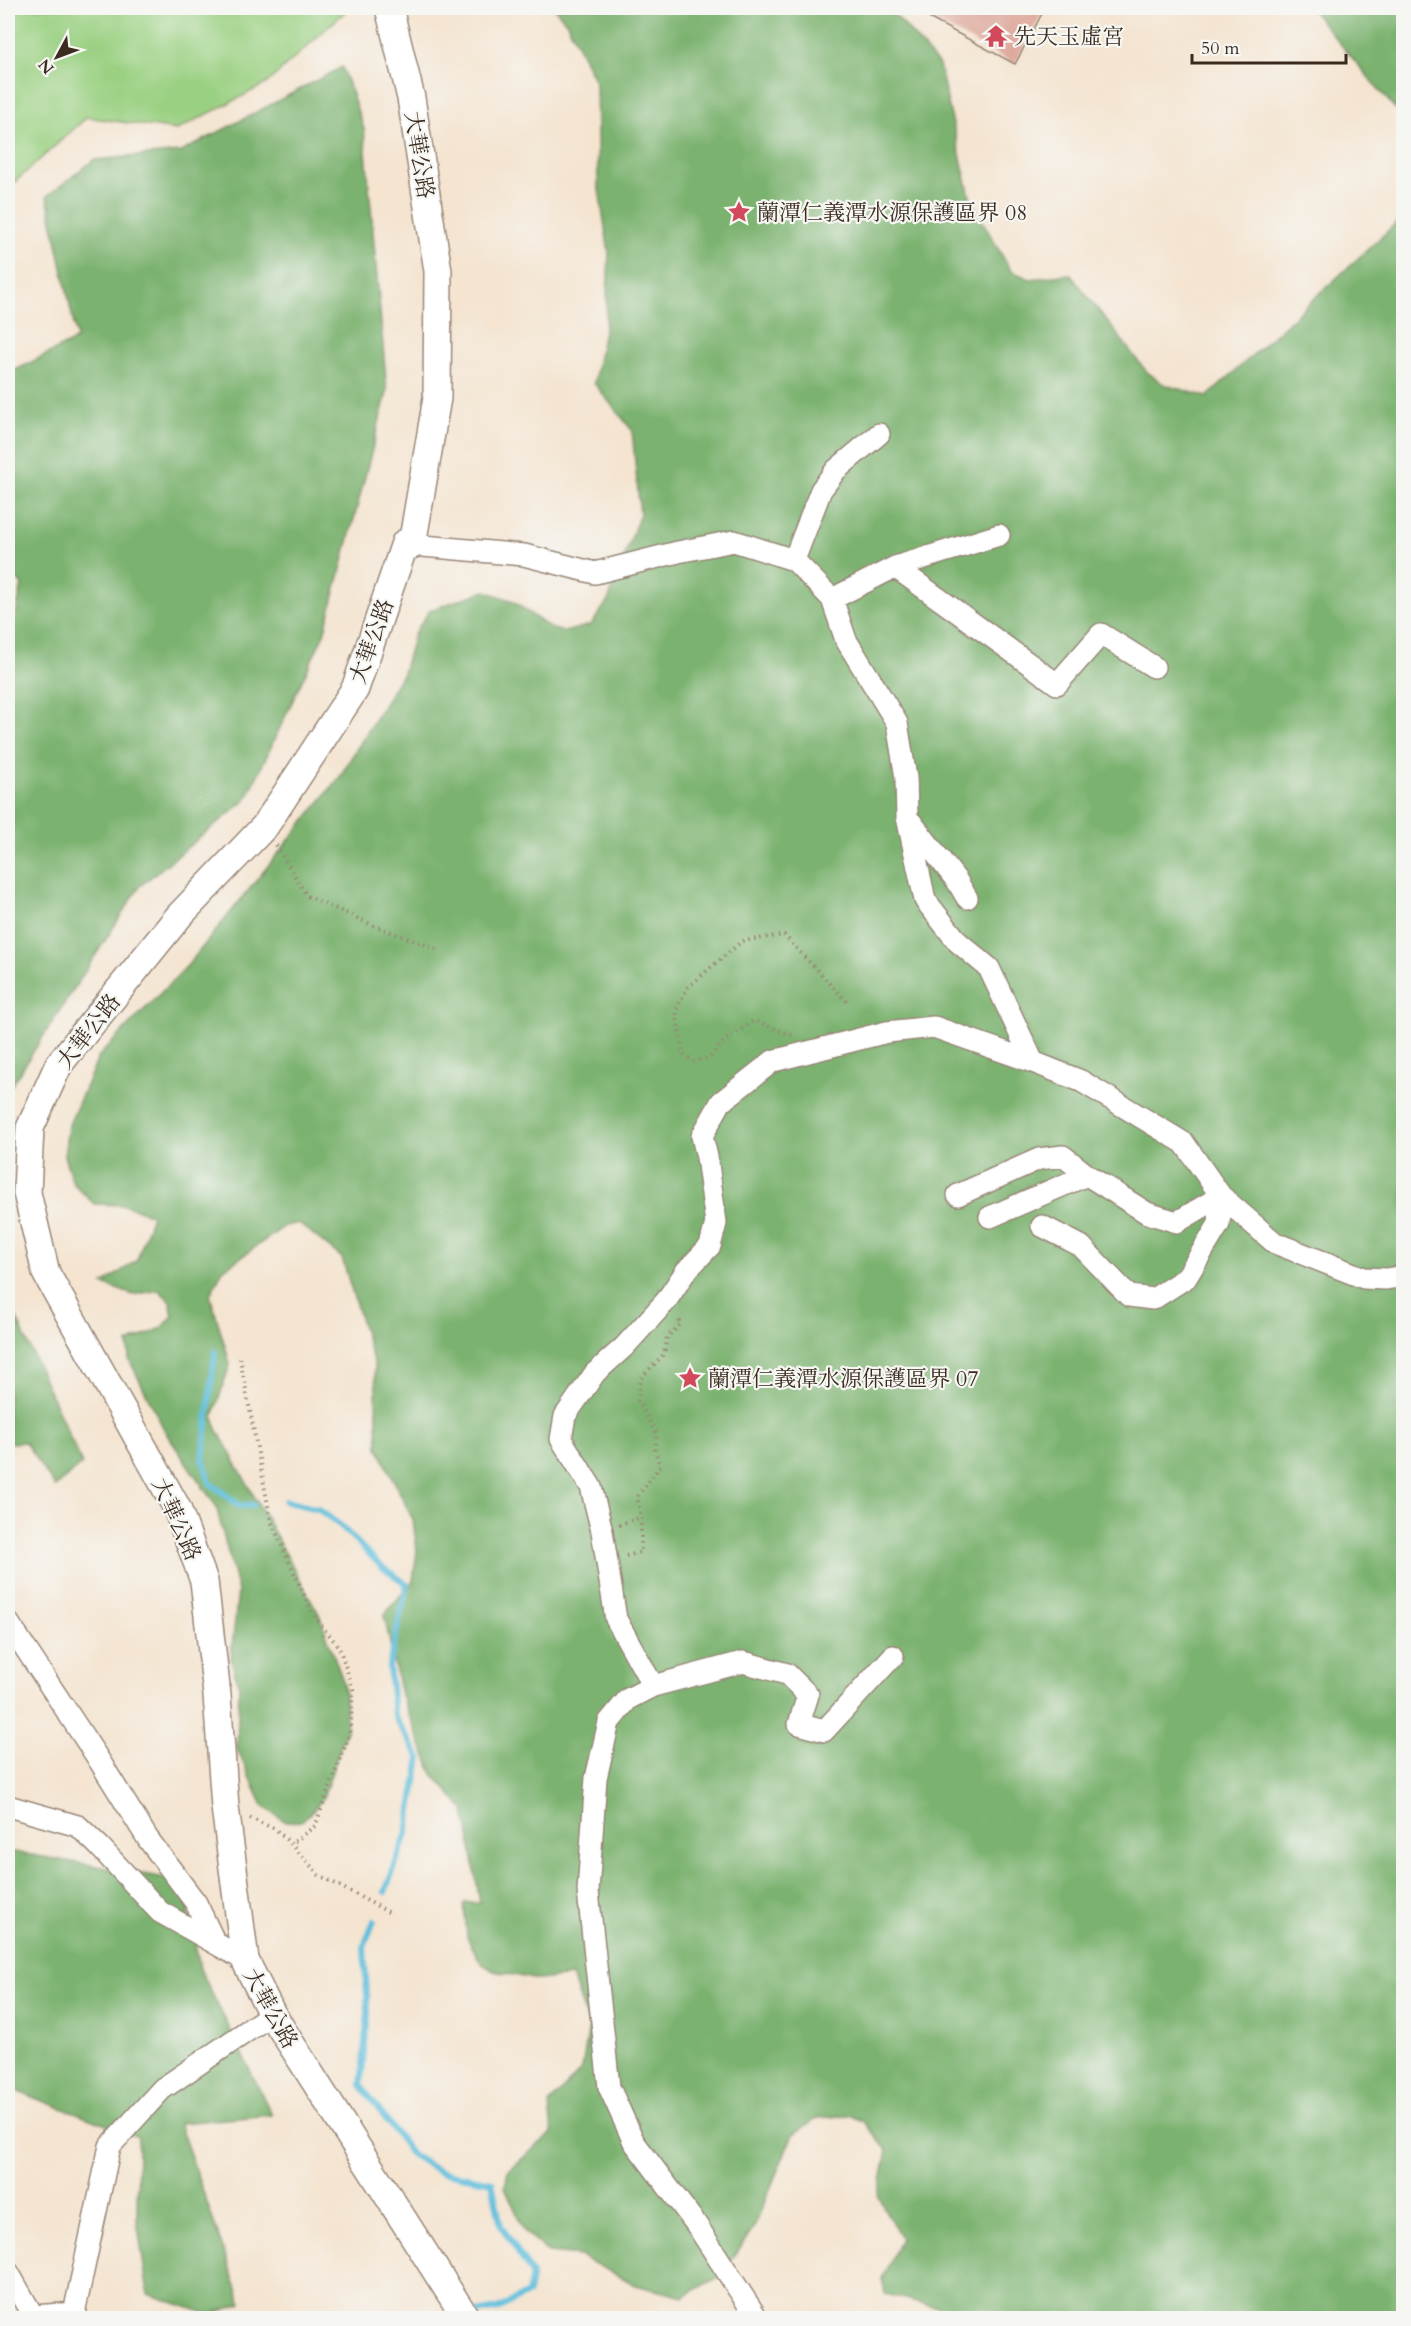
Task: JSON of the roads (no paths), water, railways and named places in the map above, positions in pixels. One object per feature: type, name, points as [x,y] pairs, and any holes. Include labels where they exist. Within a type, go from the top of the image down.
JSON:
[{"type":"main road","name":"大華公路","points":[[388,8],[411,98],[438,271],[437,398],[412,545],[405,543],[355,689],[265,826],[180,916],[58,1064],[30,1128],[27,1193],[45,1273],[177,1508],[204,1581],[217,1695],[225,1807],[245,1960],[272,2014],[461,2311]]},
{"type":"street","points":[[794,560],[821,490],[836,470],[879,434]]},
{"type":"street","points":[[832,599],[895,567],[999,535]]},
{"type":"street","points":[[412,545],[524,555],[594,573],[734,541],[794,560],[832,599],[846,640],[897,723],[906,778],[907,817],[925,900],[958,942],[989,968],[1033,1062]]},
{"type":"street","points":[[895,567],[1057,684],[1101,634],[1154,667]]},
{"type":"street","points":[[907,817],[957,881],[967,898]]},
{"type":"street","points":[[653,1686],[616,1619],[607,1560],[591,1487],[561,1439],[565,1416],[595,1373],[624,1347],[666,1301],[686,1271],[710,1246],[716,1223],[702,1136],[722,1102],[773,1061],[887,1032],[934,1027],[1082,1081],[1184,1143],[1221,1196],[1275,1243],[1364,1278],[1386,1279],[1404,1276]]},
{"type":"street","points":[[958,1195],[1039,1159],[1063,1156],[1087,1175],[1147,1213],[1177,1222],[1221,1196]]},
{"type":"street","points":[[990,1217],[1087,1175]]},
{"type":"street","points":[[1042,1226],[1081,1246],[1129,1296],[1153,1299],[1186,1278],[1219,1224],[1221,1196]]},
{"type":"street","points":[[8,1622],[148,1839],[196,1903],[215,1943]]},
{"type":"street","points":[[757,2319],[696,2224],[634,2142],[609,2087],[588,1891],[596,1778],[609,1722],[628,1699],[653,1686],[743,1662],[787,1674],[808,1695],[799,1724],[824,1731],[893,1656]]},
{"type":"street","points":[[8,1806],[78,1826],[160,1912],[245,1960]]},
{"type":"street","points":[[8,2272],[33,2316],[75,2316],[110,2146],[162,2089],[272,2014]]},
{"type":"waterway","points":[[215,1352],[203,1459],[210,1483],[240,1506],[253,1505]]},
{"type":"waterway","points":[[285,1501],[318,1509],[341,1526],[382,1567],[407,1584],[389,1666],[394,1716],[420,1758],[407,1833],[385,1892]]},
{"type":"waterway","points":[[374,1921],[364,1946],[368,2012],[361,2085],[412,2155],[440,2172],[492,2182],[501,2226],[532,2274],[528,2293],[498,2309],[471,2314]]},
{"type":"place","name":"先天玉虛宮","points":[[996,36]]},
{"type":"place","name":"蘭潭仁義潭水源保護區界 08","points":[[739,212]]},
{"type":"place","name":"蘭潭仁義潭水源保護區界 07","points":[[690,1378]]}]
